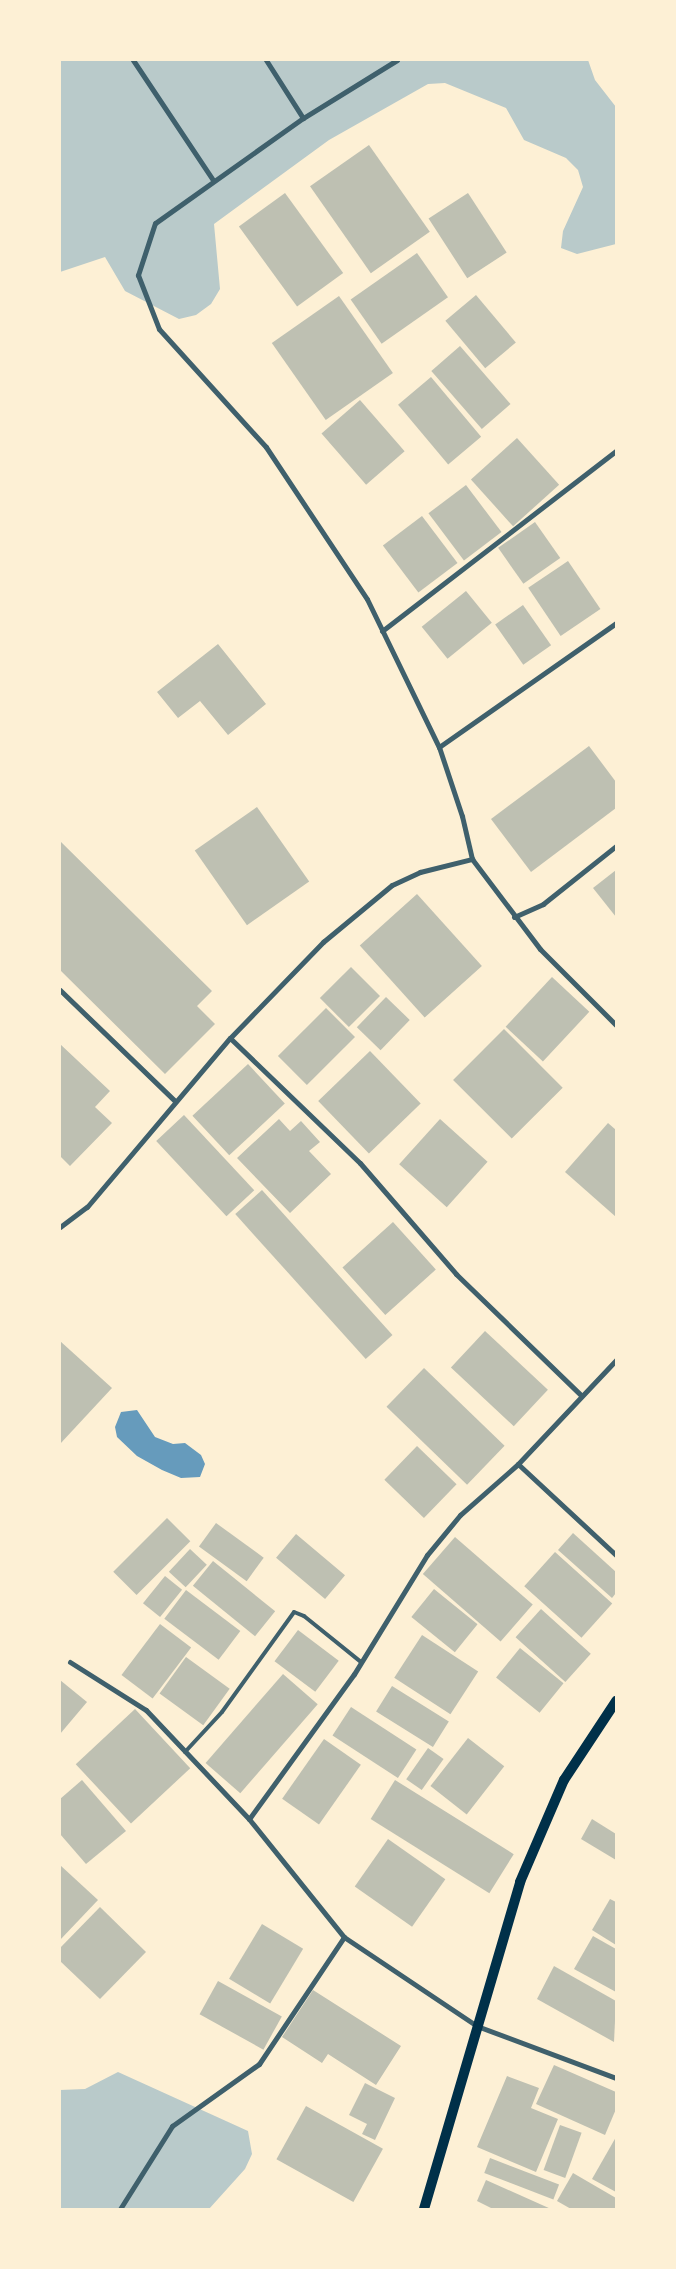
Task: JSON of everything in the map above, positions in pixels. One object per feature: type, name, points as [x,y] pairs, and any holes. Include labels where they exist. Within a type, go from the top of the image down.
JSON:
[{"type":"main road","points":[[424,2209],[520,1882],[564,1780],[616,1701]]},
{"type":"street","points":[[133,60],[213,180]]},
{"type":"street","points":[[266,60],[303,118]]},
{"type":"street","points":[[397,60],[303,118],[213,180],[155,223],[138,276],[159,329],[266,447],[367,598],[439,747],[462,816],[472,859],[540,949],[616,1025]]},
{"type":"street","points":[[382,631],[616,451]]},
{"type":"street","points":[[439,747],[616,623]]},
{"type":"street","points":[[514,917],[543,904],[616,846]]},
{"type":"street","points":[[60,1227],[87,1208],[175,1101],[230,1038],[323,942],[392,885],[420,872],[472,859]]},
{"type":"street","points":[[60,990],[175,1101]]},
{"type":"street","points":[[230,1038],[360,1163],[456,1274],[581,1395]]},
{"type":"street","points":[[249,1819],[361,1662],[427,1555],[460,1515],[518,1464],[616,1360]]},
{"type":"street","points":[[518,1464],[616,1555]]},
{"type":"street","points":[[70,1662],[146,1710],[249,1819],[344,1937],[477,2026],[616,2078]]},
{"type":"street","points":[[120,2209],[172,2126],[259,2064],[344,1937]]},
{"type":"lane","points":[[186,1752],[222,1712],[294,1612],[304,1616],[361,1662]]},
{"type":"shaded area","points":[[60,60],[588,60],[595,80],[616,107],[616,244],[577,254],[561,248],[563,231],[583,187],[578,170],[566,158],[524,140],[506,108],[445,83],[428,84],[329,140],[214,224],[220,289],[211,304],[196,315],[179,319],[125,291],[105,257],[60,272]]},
{"type":"shaded area","points":[[118,2072],[248,2131],[252,2154],[245,2169],[209,2209],[60,2209],[60,2090],[85,2089]]},
{"type":"water","points":[[137,1410],[155,1437],[173,1444],[185,1443],[201,1455],[205,1464],[200,1477],[181,1478],[162,1470],[137,1456],[117,1437],[115,1427],[121,1412]]},
{"type":"building","points":[[369,145],[430,232],[371,273],[310,186]]},
{"type":"building","points":[[285,193],[343,273],[297,307],[239,227]]},
{"type":"building","points":[[468,193],[507,253],[467,278],[429,219]]},
{"type":"building","points":[[417,253],[448,297],[382,344],[351,299]]},
{"type":"building","points":[[476,295],[516,342],[485,368],[445,321]]},
{"type":"building","points":[[339,296],[393,373],[326,420],[272,343]]},
{"type":"building","points":[[460,346],[511,404],[482,429],[431,371]]},
{"type":"building","points":[[431,377],[481,437],[448,464],[398,405]]},
{"type":"building","points":[[360,400],[405,451],[366,485],[322,433]]},
{"type":"building","points":[[517,438],[559,485],[513,526],[471,479]]},
{"type":"building","points":[[466,485],[502,532],[464,560],[428,513]]},
{"type":"building","points":[[422,516],[458,563],[418,593],[383,545]]},
{"type":"building","points":[[535,522],[560,558],[523,584],[498,548]]},
{"type":"building","points":[[568,561],[600,609],[561,636],[528,588]]},
{"type":"building","points":[[466,591],[492,623],[448,659],[422,627]]},
{"type":"building","points":[[523,605],[551,645],[523,665],[495,625]]},
{"type":"building","points":[[218,644],[266,704],[228,735],[200,701],[178,718],[157,692]]},
{"type":"building","points":[[589,746],[616,782],[616,808],[531,872],[491,819]]},
{"type":"building","points":[[257,807],[309,882],[247,925],[195,851]]},
{"type":"building","points":[[60,841],[212,991],[197,1006],[215,1024],[165,1074],[60,970]]},
{"type":"building","points":[[616,870],[616,917],[593,888]]},
{"type":"building","points":[[417,894],[482,966],[425,1018],[360,946]]},
{"type":"building","points":[[351,967],[380,996],[349,1027],[320,998]]},
{"type":"building","points":[[552,977],[589,1012],[543,1062],[506,1027]]},
{"type":"building","points":[[386,997],[410,1020],[381,1050],[357,1027]]},
{"type":"building","points":[[326,1008],[355,1037],[307,1085],[278,1056]]},
{"type":"building","points":[[504,1029],[563,1088],[512,1139],[453,1080]]},
{"type":"building","points":[[60,1044],[110,1091],[95,1107],[112,1123],[70,1166],[60,1156]]},
{"type":"building","points":[[370,1051],[421,1104],[369,1154],[318,1101]]},
{"type":"building","points":[[248,1064],[285,1103],[229,1155],[192,1116]]},
{"type":"building","points":[[184,1115],[254,1190],[226,1216],[156,1141]]},
{"type":"building","points":[[279,1119],[290,1131],[301,1121],[320,1142],[309,1151],[331,1174],[290,1213],[237,1158]]},
{"type":"building","points":[[440,1119],[488,1162],[447,1207],[399,1164]]},
{"type":"building","points":[[608,1123],[616,1130],[616,1217],[565,1172]]},
{"type":"building","points":[[262,1190],[392,1335],[366,1359],[235,1214]]},
{"type":"building","points":[[393,1222],[436,1270],[385,1315],[342,1268]]},
{"type":"building","points":[[485,1331],[548,1390],[514,1426],[451,1368]]},
{"type":"building","points":[[60,1341],[112,1388],[60,1444]]},
{"type":"building","points":[[424,1368],[505,1446],[467,1485],[386,1407]]},
{"type":"building","points":[[417,1446],[457,1484],[424,1518],[384,1480]]},
{"type":"building","points":[[167,1518],[190,1541],[137,1595],[113,1572]]},
{"type":"building","points":[[216,1523],[264,1558],[247,1581],[199,1546]]},
{"type":"building","points":[[573,1533],[616,1572],[616,1593],[612,1598],[558,1550]]},
{"type":"building","points":[[296,1534],[345,1575],[325,1599],[276,1558]]},
{"type":"building","points":[[455,1537],[533,1605],[501,1642],[423,1574]]},
{"type":"building","points":[[190,1549],[207,1565],[186,1587],[169,1572]]},
{"type":"building","points":[[555,1552],[612,1604],[581,1638],[524,1586]]},
{"type":"building","points":[[213,1561],[275,1611],[255,1636],[193,1586]]},
{"type":"building","points":[[165,1576],[182,1590],[160,1617],[143,1603]]},
{"type":"building","points":[[434,1589],[478,1624],[455,1652],[411,1617]]},
{"type":"building","points":[[186,1590],[240,1631],[219,1660],[164,1619]]},
{"type":"building","points":[[541,1609],[591,1654],[565,1682],[516,1637]]},
{"type":"building","points":[[160,1624],[191,1647],[153,1699],[121,1675]]},
{"type":"building","points":[[298,1630],[339,1661],[315,1692],[275,1661]]},
{"type":"building","points":[[422,1635],[478,1671],[450,1714],[394,1678]]},
{"type":"building","points":[[520,1648],[564,1683],[540,1713],[496,1678]]},
{"type":"building","points":[[186,1657],[230,1689],[203,1725],[160,1693]]},
{"type":"building","points":[[283,1674],[318,1704],[240,1793],[206,1763]]},
{"type":"building","points":[[60,1680],[87,1702],[60,1734]]},
{"type":"building","points":[[392,1686],[449,1722],[433,1747],[376,1711]]},
{"type":"building","points":[[351,1707],[416,1749],[398,1778],[332,1736]]},
{"type":"building","points":[[135,1709],[190,1768],[131,1823],[76,1764]]},
{"type":"building","points":[[468,1738],[504,1766],[467,1814],[430,1786]]},
{"type":"building","points":[[324,1739],[361,1765],[319,1825],[282,1799]]},
{"type":"building","points":[[428,1748],[444,1759],[422,1790],[406,1779]]},
{"type":"building","points":[[82,1780],[126,1831],[86,1864],[60,1834],[60,1799]]},
{"type":"building","points":[[395,1780],[514,1854],[489,1893],[371,1819]]},
{"type":"building","points":[[592,1819],[616,1834],[616,1860],[581,1839]]},
{"type":"building","points":[[388,1839],[445,1879],[412,1927],[355,1887]]},
{"type":"building","points":[[60,1865],[98,1900],[60,1940]]},
{"type":"building","points":[[610,1899],[616,1902],[616,1945],[592,1930]]},
{"type":"building","points":[[100,1907],[146,1952],[100,1999],[60,1961],[60,1948]]},
{"type":"building","points":[[262,1924],[303,1949],[270,2004],[229,1979]]},
{"type":"building","points":[[593,1936],[616,1949],[616,1992],[574,1969]]},
{"type":"building","points":[[554,1966],[616,2001],[614,2042],[537,1999]]},
{"type":"building","points":[[218,1981],[282,2016],[263,2050],[200,2014]]},
{"type":"building","points":[[313,1990],[401,2046],[376,2085],[328,2054],[322,2063],[282,2037]]},
{"type":"building","points":[[554,2065],[616,2092],[616,2109],[605,2135],[536,2104]]},
{"type":"building","points":[[507,2076],[539,2088],[531,2108],[558,2119],[536,2172],[477,2147]]},
{"type":"building","points":[[365,2083],[395,2098],[375,2140],[362,2134],[367,2124],[349,2115]]},
{"type":"building","points":[[306,2106],[383,2149],[353,2202],[276,2159]]},
{"type":"building","points":[[560,2125],[582,2133],[565,2178],[544,2170]]},
{"type":"building","points":[[616,2137],[616,2192],[592,2179]]},
{"type":"building","points":[[490,2158],[559,2185],[553,2199],[484,2173]]},
{"type":"building","points":[[573,2173],[616,2198],[616,2209],[571,2209],[557,2201]]},
{"type":"building","points":[[486,2180],[551,2209],[493,2209],[477,2201]]}]
